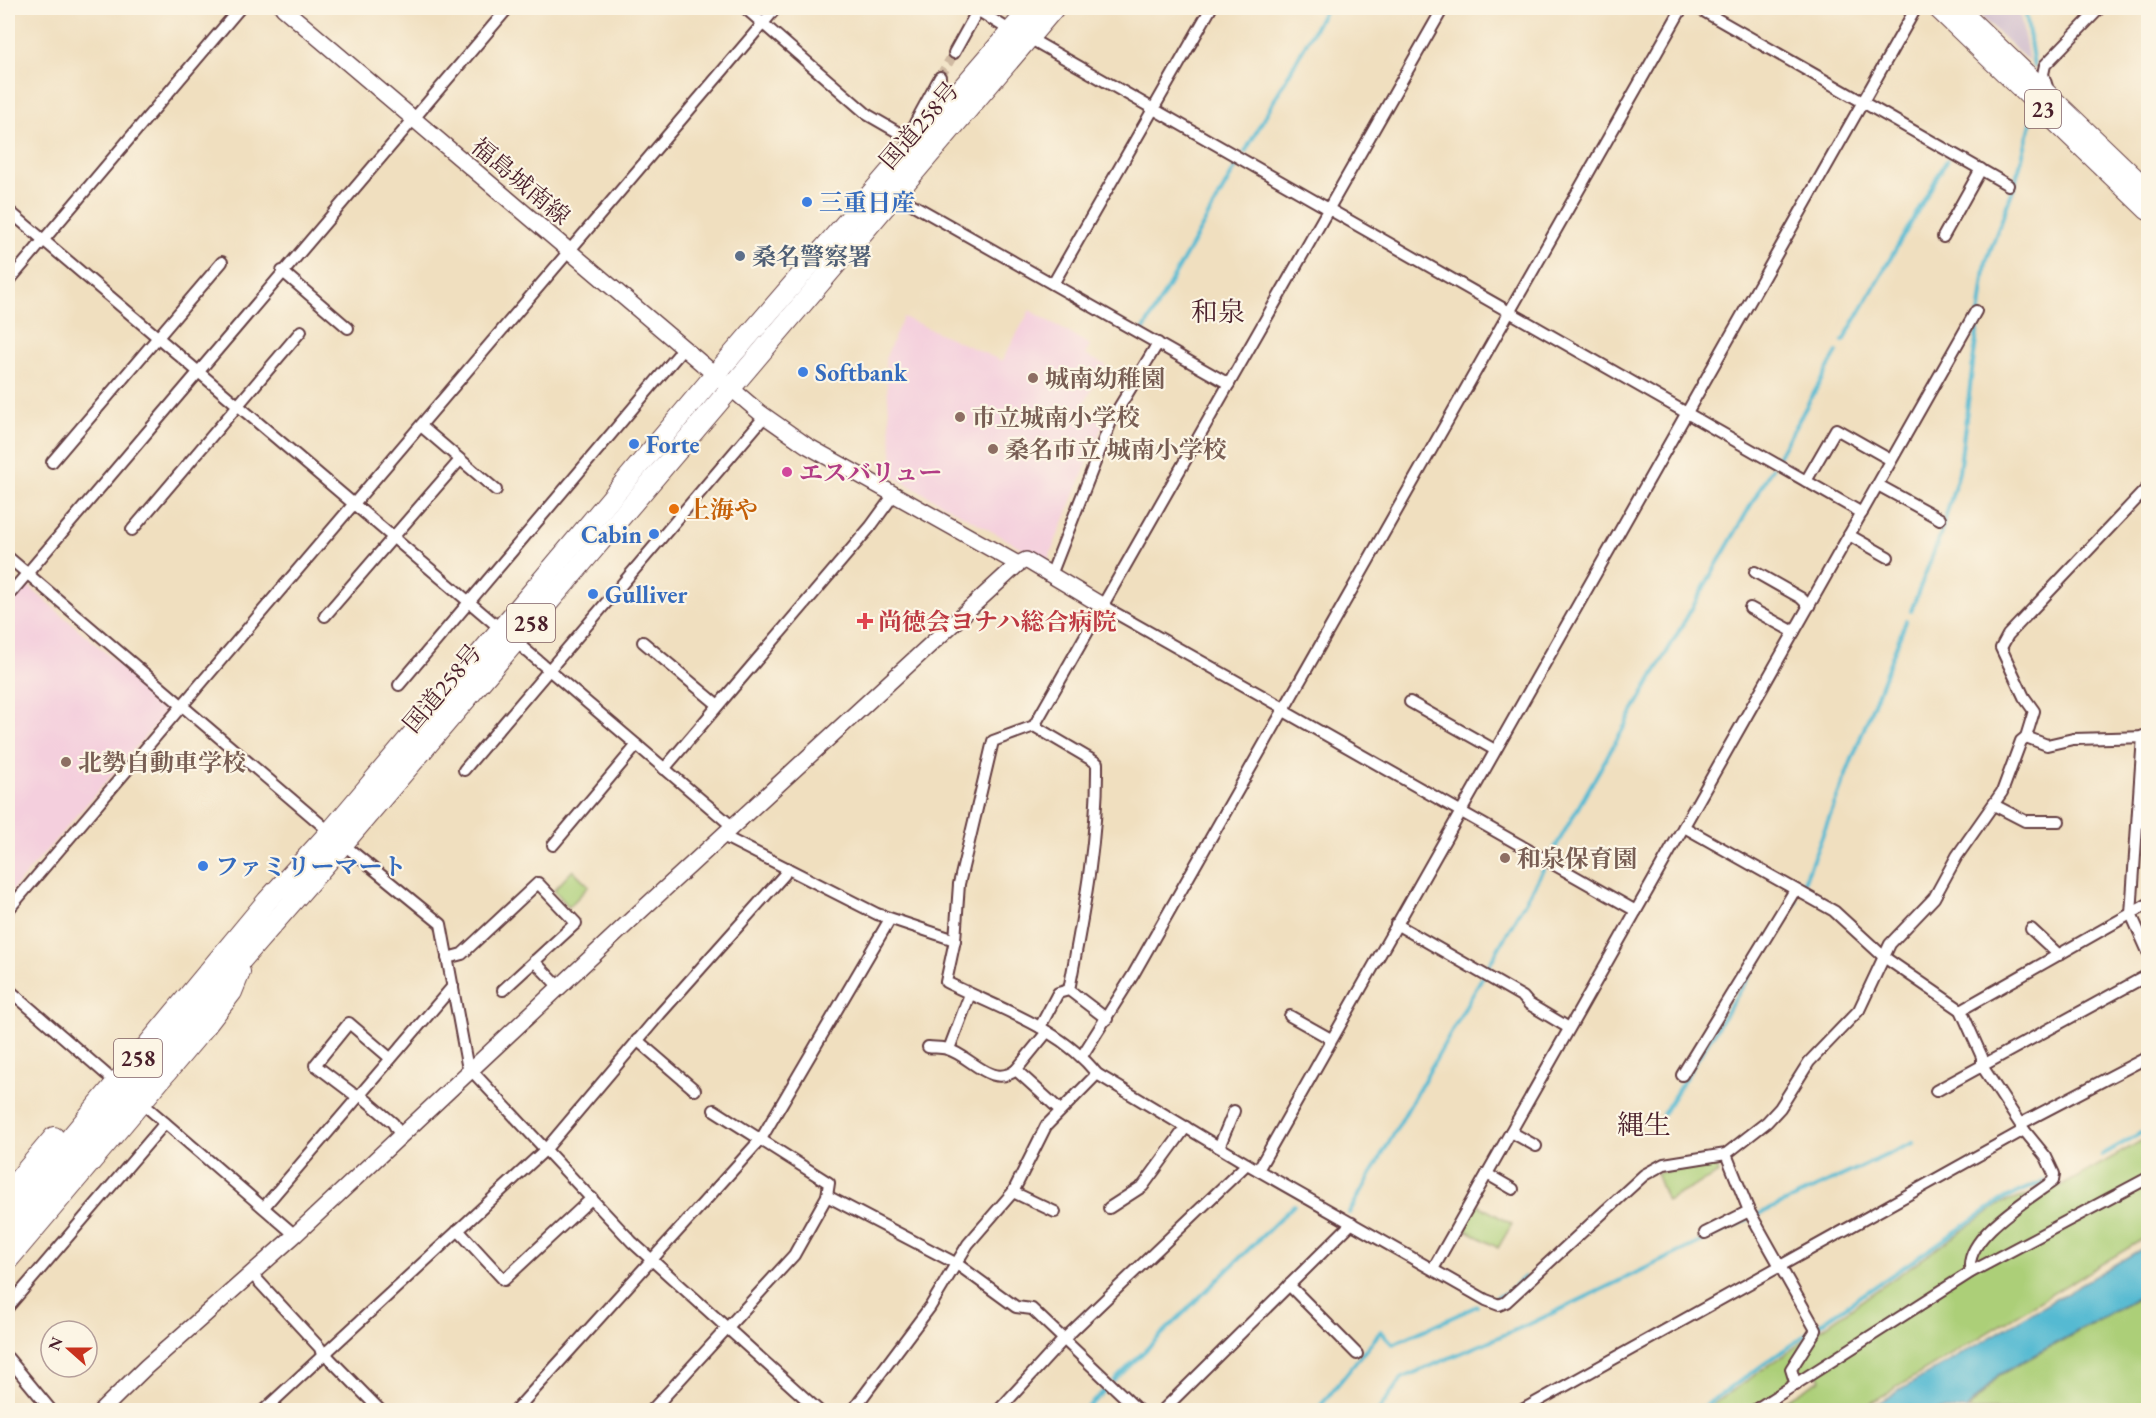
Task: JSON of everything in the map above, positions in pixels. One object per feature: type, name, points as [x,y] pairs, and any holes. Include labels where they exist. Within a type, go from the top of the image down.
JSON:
[{"type":"highway","name":"国道258号","points":[[8,1238],[248,953],[337,838],[509,636],[730,389],[894,194],[1020,34],[1031,8]]},
{"type":"highway","name":"国道258号","points":[[509,636],[714,376],[915,142],[1020,34],[1054,8]]},
{"type":"highway","name":"23","points":[[1938,8],[2148,210]]},
{"type":"highway","name":"23","points":[[1958,8],[2049,93],[2148,191]]},
{"type":"highway","name":"国道258号","points":[[8,1213],[267,901],[337,838]]},
{"type":"highway","points":[[8,1191],[228,932],[267,901]]},
{"type":"highway","points":[[8,1260],[205,1027],[232,992],[248,953]]},
{"type":"street","points":[[8,282],[240,8]]},
{"type":"street","name":"福島城南線","points":[[283,8],[714,376],[765,416],[806,445],[1018,564],[1026,560],[1052,575]]},
{"type":"street","points":[[8,596],[508,8]]},
{"type":"street","points":[[745,8],[868,115],[915,142],[915,123],[940,77]]},
{"type":"street","points":[[8,910],[776,8]]},
{"type":"street","points":[[954,53],[977,8],[1862,513]]},
{"type":"street","points":[[1053,284],[1211,8]]},
{"type":"street","points":[[1443,8],[1034,726],[993,741],[959,884],[955,940],[946,982],[1044,1029],[1082,1056],[1097,1074],[1186,1128],[1486,1300],[1499,1305],[1506,1302],[1644,1175],[1664,1164],[1726,1154],[1774,1115],[1809,1062],[1859,1010],[1896,936],[1934,898],[1958,856],[1994,805],[2021,741],[2026,737],[2034,711],[2024,697],[2003,655],[2001,648],[2004,640],[2148,487]]},
{"type":"street","points":[[1082,1056],[1107,1019],[1682,8]]},
{"type":"street","points":[[1698,8],[2008,185]]},
{"type":"street","points":[[1258,1170],[1916,8]]},
{"type":"street","points":[[2049,93],[2043,74],[2045,65],[2100,8]]},
{"type":"street","points":[[1943,237],[1981,169]]},
{"type":"street","points":[[894,194],[1229,384]]},
{"type":"street","points":[[8,210],[664,768],[728,831],[787,868],[890,919],[955,940]]},
{"type":"street","points":[[52,462],[222,262]]},
{"type":"street","points":[[282,271],[348,328]]},
{"type":"street","points":[[1433,1269],[1878,485],[1889,459],[1895,454],[1976,310]]},
{"type":"street","points":[[132,530],[301,331]]},
{"type":"street","points":[[1158,343],[1113,419],[1052,575],[1636,911]]},
{"type":"street","points":[[399,684],[683,349]]},
{"type":"street","points":[[464,770],[765,416]]},
{"type":"street","points":[[420,426],[496,490]]},
{"type":"street","points":[[1806,481],[1836,429],[1889,459]]},
{"type":"street","points":[[325,616],[460,460]]},
{"type":"street","points":[[1878,485],[1940,519]]},
{"type":"street","points":[[664,768],[871,526],[895,493]]},
{"type":"street","points":[[1849,535],[1888,557]]},
{"type":"street","points":[[8,557],[441,924],[467,1064],[471,1070],[632,1242],[818,1410]]},
{"type":"street","points":[[102,1410],[1018,564]]},
{"type":"street","points":[[1755,572],[1801,598],[1809,606]]},
{"type":"street","points":[[1750,608],[1794,632]]},
{"type":"street","points":[[643,642],[718,705]]},
{"type":"street","points":[[1410,702],[1495,750]]},
{"type":"street","points":[[1034,726],[1097,763],[1097,815],[1087,902],[1069,990]]},
{"type":"street","points":[[2026,737],[2047,745],[2073,739],[2146,736],[2131,914],[2148,952]]},
{"type":"street","points":[[553,845],[637,745]]},
{"type":"street","points":[[1994,805],[2025,821],[2059,821]]},
{"type":"street","points":[[1684,827],[1834,911],[1884,957],[1961,1010],[1982,1058],[1982,1066],[2046,1157],[2055,1174],[2053,1181],[1977,1242],[1968,1265],[1971,1272]]},
{"type":"street","points":[[264,1410],[546,1149],[637,1040],[784,875],[787,868]]},
{"type":"street","points":[[447,958],[462,954],[538,883],[576,923],[503,990]]},
{"type":"street","points":[[1682,1075],[1795,890]]},
{"type":"street","points":[[1961,1010],[2148,904]]},
{"type":"street","points":[[516,1410],[761,1139],[890,919]]},
{"type":"street","points":[[1396,924],[1569,1028]]},
{"type":"street","points":[[2031,929],[2059,955]]},
{"type":"street","points":[[534,961],[559,987]]},
{"type":"street","points":[[1936,1090],[2148,975]]},
{"type":"street","points":[[264,1207],[343,1116],[357,1095],[453,986]]},
{"type":"street","points":[[8,989],[107,1076]]},
{"type":"street","points":[[1069,990],[1107,1019]]},
{"type":"street","points":[[928,1047],[949,1049],[987,1074],[1010,1075],[1016,1070],[1044,1029],[1058,993],[1069,990]]},
{"type":"street","points":[[949,1049],[970,994]]},
{"type":"street","points":[[1290,1016],[1331,1039]]},
{"type":"street","points":[[390,1058],[349,1023],[315,1065],[393,1123],[400,1135]]},
{"type":"street","points":[[637,1040],[695,1090]]},
{"type":"street","points":[[1522,1410],[2148,1057]]},
{"type":"street","points":[[1016,1070],[1060,1110]]},
{"type":"street","points":[[853,1410],[894,1358],[979,1229],[1013,1192],[1038,1140],[1060,1110],[1097,1074]]},
{"type":"street","points":[[141,1102],[294,1234]]},
{"type":"street","points":[[652,1410],[794,1255],[826,1196],[830,1184],[714,1110]]},
{"type":"street","points":[[1218,1147],[1234,1111]]},
{"type":"street","points":[[8,1307],[165,1123]]},
{"type":"street","points":[[1109,1208],[1143,1186],[1186,1128]]},
{"type":"street","points":[[1511,1132],[1536,1146]]},
{"type":"street","points":[[1726,1154],[1749,1211],[1815,1327],[1791,1369],[1796,1385]]},
{"type":"street","points":[[999,1410],[1064,1339],[1246,1164]]},
{"type":"street","points":[[1487,1174],[1513,1189]]},
{"type":"street","points":[[1755,1410],[1971,1272],[2148,1178]]},
{"type":"street","points":[[1013,1192],[1055,1212]]},
{"type":"street","points":[[826,1196],[957,1264],[1016,1306],[1032,1309],[1138,1410]]},
{"type":"street","points":[[458,1230],[504,1280],[592,1198]]},
{"type":"street","points":[[1706,1233],[1749,1211]]},
{"type":"street","points":[[1163,1410],[1352,1223]]},
{"type":"street","points":[[251,1273],[376,1409]]},
{"type":"street","points":[[1289,1285],[1357,1354]]},
{"type":"street","points":[[8,1358],[51,1410]]},
{"type":"shaded area","points":[[1972,8],[2019,8],[2029,62]]},
{"type":"shaded area","name":"桑名市立 城南小学校","points":[[1030,310],[1090,345],[1085,355],[1106,365],[1082,407],[1105,420],[1047,562],[894,477],[885,359],[903,317],[1002,361]]},
{"type":"shaded area","name":"北勢自動車学校","points":[[27,585],[170,708],[8,895],[8,608]]},
{"type":"green space","points":[[573,870],[589,886],[569,907],[554,890]]},
{"type":"green space","points":[[2148,1137],[2148,1236],[1859,1410],[1770,1410],[1821,1379],[1815,1370],[1748,1410],[1705,1410],[2002,1203],[2060,1187]]},
{"type":"green space","points":[[1716,1164],[1719,1173],[1667,1201],[1656,1173]]},
{"type":"green space","points":[[1476,1204],[1512,1224],[1498,1248],[1463,1228]]},
{"type":"green space","points":[[2148,1293],[2148,1399],[2137,1410],[1968,1410],[1998,1376]]},
{"type":"water","points":[[2148,1245],[2148,1292],[1998,1375],[1966,1410],[1866,1410]]},
{"type":"waterway","points":[[1245,152],[1326,8]]},
{"type":"waterway","points":[[2025,8],[2034,66]]},
{"type":"waterway","points":[[1911,611],[1940,536],[1959,472],[1986,262],[2015,184],[2032,120]]},
{"type":"waterway","points":[[1843,341],[1947,160]]},
{"type":"waterway","points":[[1143,331],[1237,165]]},
{"type":"waterway","points":[[1778,457],[1837,352]]},
{"type":"waterway","points":[[1551,855],[1772,468]]},
{"type":"waterway","points":[[1803,885],[1906,621]]},
{"type":"waterway","points":[[1349,1213],[1544,868]]},
{"type":"waterway","points":[[1663,1114],[1796,901]]},
{"type":"waterway","points":[[2102,1155],[2148,1129]]},
{"type":"waterway","points":[[1757,1215],[1913,1143]]},
{"type":"waterway","points":[[1817,1326],[2002,1200],[2044,1181]]},
{"type":"waterway","points":[[1114,1381],[1294,1205]]},
{"type":"waterway","points":[[1379,1410],[1402,1378],[1534,1322],[1748,1219]]},
{"type":"waterway","points":[[1497,1297],[1506,1294],[1525,1277]]},
{"type":"waterway","points":[[1317,1410],[1381,1331],[1393,1344],[1477,1306]]},
{"type":"waterway","points":[[1699,1410],[1811,1331]]},
{"type":"waterway","points":[[1085,1410],[1108,1387]]},
{"type":"tunnel","points":[[940,77],[954,53]]},
{"type":"place","name":"三重日産","points":[[807,202]]},
{"type":"place","name":"桑名警察署","points":[[740,256]]},
{"type":"place","name":"Softbank","points":[[803,372]]},
{"type":"place","name":"城南幼稚園","points":[[1033,378]]},
{"type":"place","name":"市立城南小学校","points":[[960,417]]},
{"type":"place","name":"Forte","points":[[634,444]]},
{"type":"place","name":"桑名市立 城南小学校","points":[[993,449]]},
{"type":"place","name":"エスバリュー","points":[[787,472]]},
{"type":"place","name":"上海や","points":[[674,509]]},
{"type":"place","name":"Cabin","points":[[654,534]]},
{"type":"place","name":"Gulliver","points":[[593,594]]},
{"type":"place","name":"尚徳会ヨナハ総合病院","points":[[865,621]]},
{"type":"place","name":"北勢自動車学校","points":[[66,762]]},
{"type":"place","name":"和泉保育園","points":[[1505,858]]},
{"type":"place","name":"ファミリーマート","points":[[203,866]]},
{"type":"district","name":"和泉","points":[[1218,311]]},
{"type":"district","name":"縄生","points":[[1644,1124]]}]
